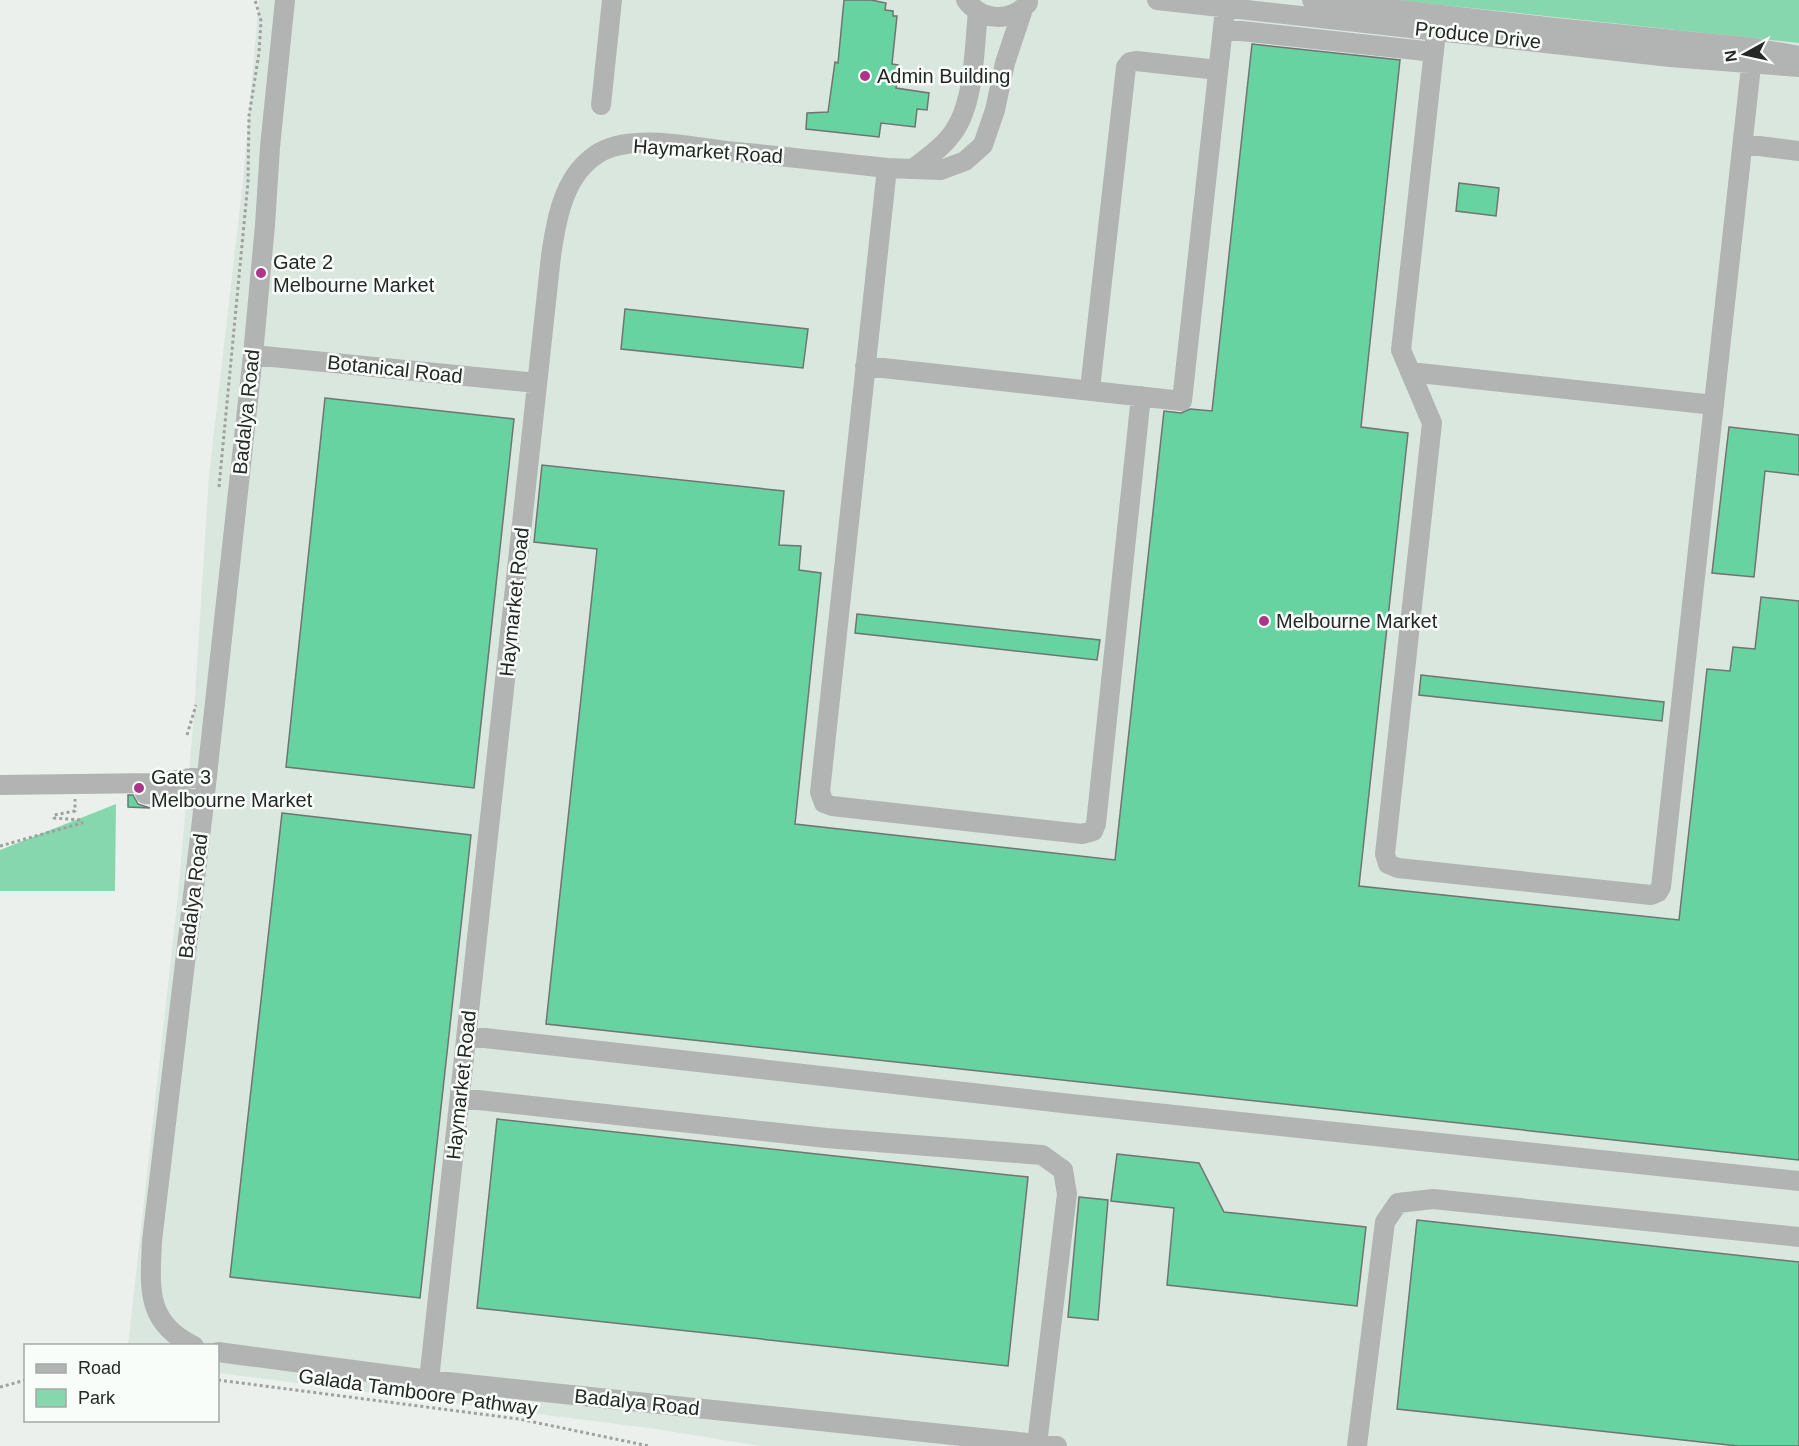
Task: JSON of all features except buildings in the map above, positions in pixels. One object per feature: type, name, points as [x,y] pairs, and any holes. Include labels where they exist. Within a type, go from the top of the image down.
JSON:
[{"type":"lane","points":[[270,147],[271,0]]},
{"type":"lane","name":"Badalya Road","points":[[191,1344],[173,1333],[156,1312],[152,1302],[150,1276],[152,1241],[204,803],[253,355],[285,0]]},
{"type":"lane","name":"Badalya Road","points":[[255,320],[267,293],[296,0]]},
{"type":"lane","points":[[601,105],[612,0]]},
{"type":"lane","name":"Produce Drive","points":[[1157,0],[1225,3],[1437,22],[1556,28],[1752,56],[1799,67]]},
{"type":"lane","name":"Produce Drive","points":[[1312,0],[1437,22]]},
{"type":"lane","points":[[865,366],[1090,389],[1182,401],[1225,3]]},
{"type":"lane","points":[[968,4],[989,16],[1001,17],[1013,15],[1027,4]]},
{"type":"lane","points":[[914,168],[938,150],[953,133],[964,114],[972,78],[968,4]]},
{"type":"lane","name":"Haymarket Road","points":[[429,1380],[537,383],[555,229],[560,209],[575,175],[594,156],[606,150],[636,143],[887,168],[941,170],[965,161],[983,145],[995,110],[1005,63],[1027,4]]},
{"type":"lane","points":[[1437,22],[1401,350],[1432,423],[1386,858],[1391,866],[1398,868],[1540,884],[1647,895],[1656,894],[1660,890],[1752,56]]},
{"type":"lane","points":[[1223,29],[1434,52]]},
{"type":"lane","name":"Produce Drive","points":[[1752,56],[1799,56]]},
{"type":"lane","points":[[1090,389],[1126,67],[1130,62],[1136,61],[1218,70]]},
{"type":"lane","points":[[1743,144],[1799,151]]},
{"type":"lane","points":[[887,168],[820,792],[822,800],[828,806],[1071,833],[1090,832],[1096,824],[1141,396]]},
{"type":"lane","name":"Botanical Road","points":[[253,355],[537,383]]},
{"type":"lane","points":[[1410,372],[1714,405]]},
{"type":"lane","points":[[0,785],[154,783],[207,776]]},
{"type":"lane","points":[[0,797],[160,794],[186,797],[204,803]]},
{"type":"lane","points":[[466,1036],[1071,1104],[1799,1181]]},
{"type":"lane","points":[[460,1098],[826,1138],[1042,1155],[1064,1170],[1067,1194],[1047,1445]]},
{"type":"lane","points":[[1356,1446],[1384,1222],[1398,1203],[1433,1199],[1799,1238]]},
{"type":"lane","name":"Badalya Road","points":[[219,1352],[429,1380],[1047,1445]]},
{"type":"path","points":[[219,496],[248,182],[249,116],[259,53],[261,21],[255,0]]},
{"type":"path","points":[[188,735],[197,696]]},
{"type":"path","points":[[0,846],[82,823],[82,820],[54,818],[54,815],[75,811],[75,795]]},
{"type":"path","name":"Galada Tamboore Pathway","points":[[219,1380],[519,1419],[649,1446]]},
{"type":"path","points":[[0,1387],[24,1381]]},
{"type":"shaded area","points":[[259,0],[1799,0],[1799,1446],[760,1446],[656,1429],[219,1373],[219,1344],[128,1344],[178,894],[193,727],[209,475],[243,181]]},
{"type":"green space","points":[[1396,0],[1799,0],[1799,43]]},
{"type":"green space","points":[[116,804],[115,891],[0,891],[0,850]]},
{"type":"place","name":"Admin Building","points":[[865,76]]},
{"type":"place","name":"Gate 2 Melbourne Market","points":[[261,273]]},
{"type":"place","name":"Melbourne Market","points":[[1264,621]]},
{"type":"place","name":"Gate 3 Melbourne Market","points":[[139,788]]}]
